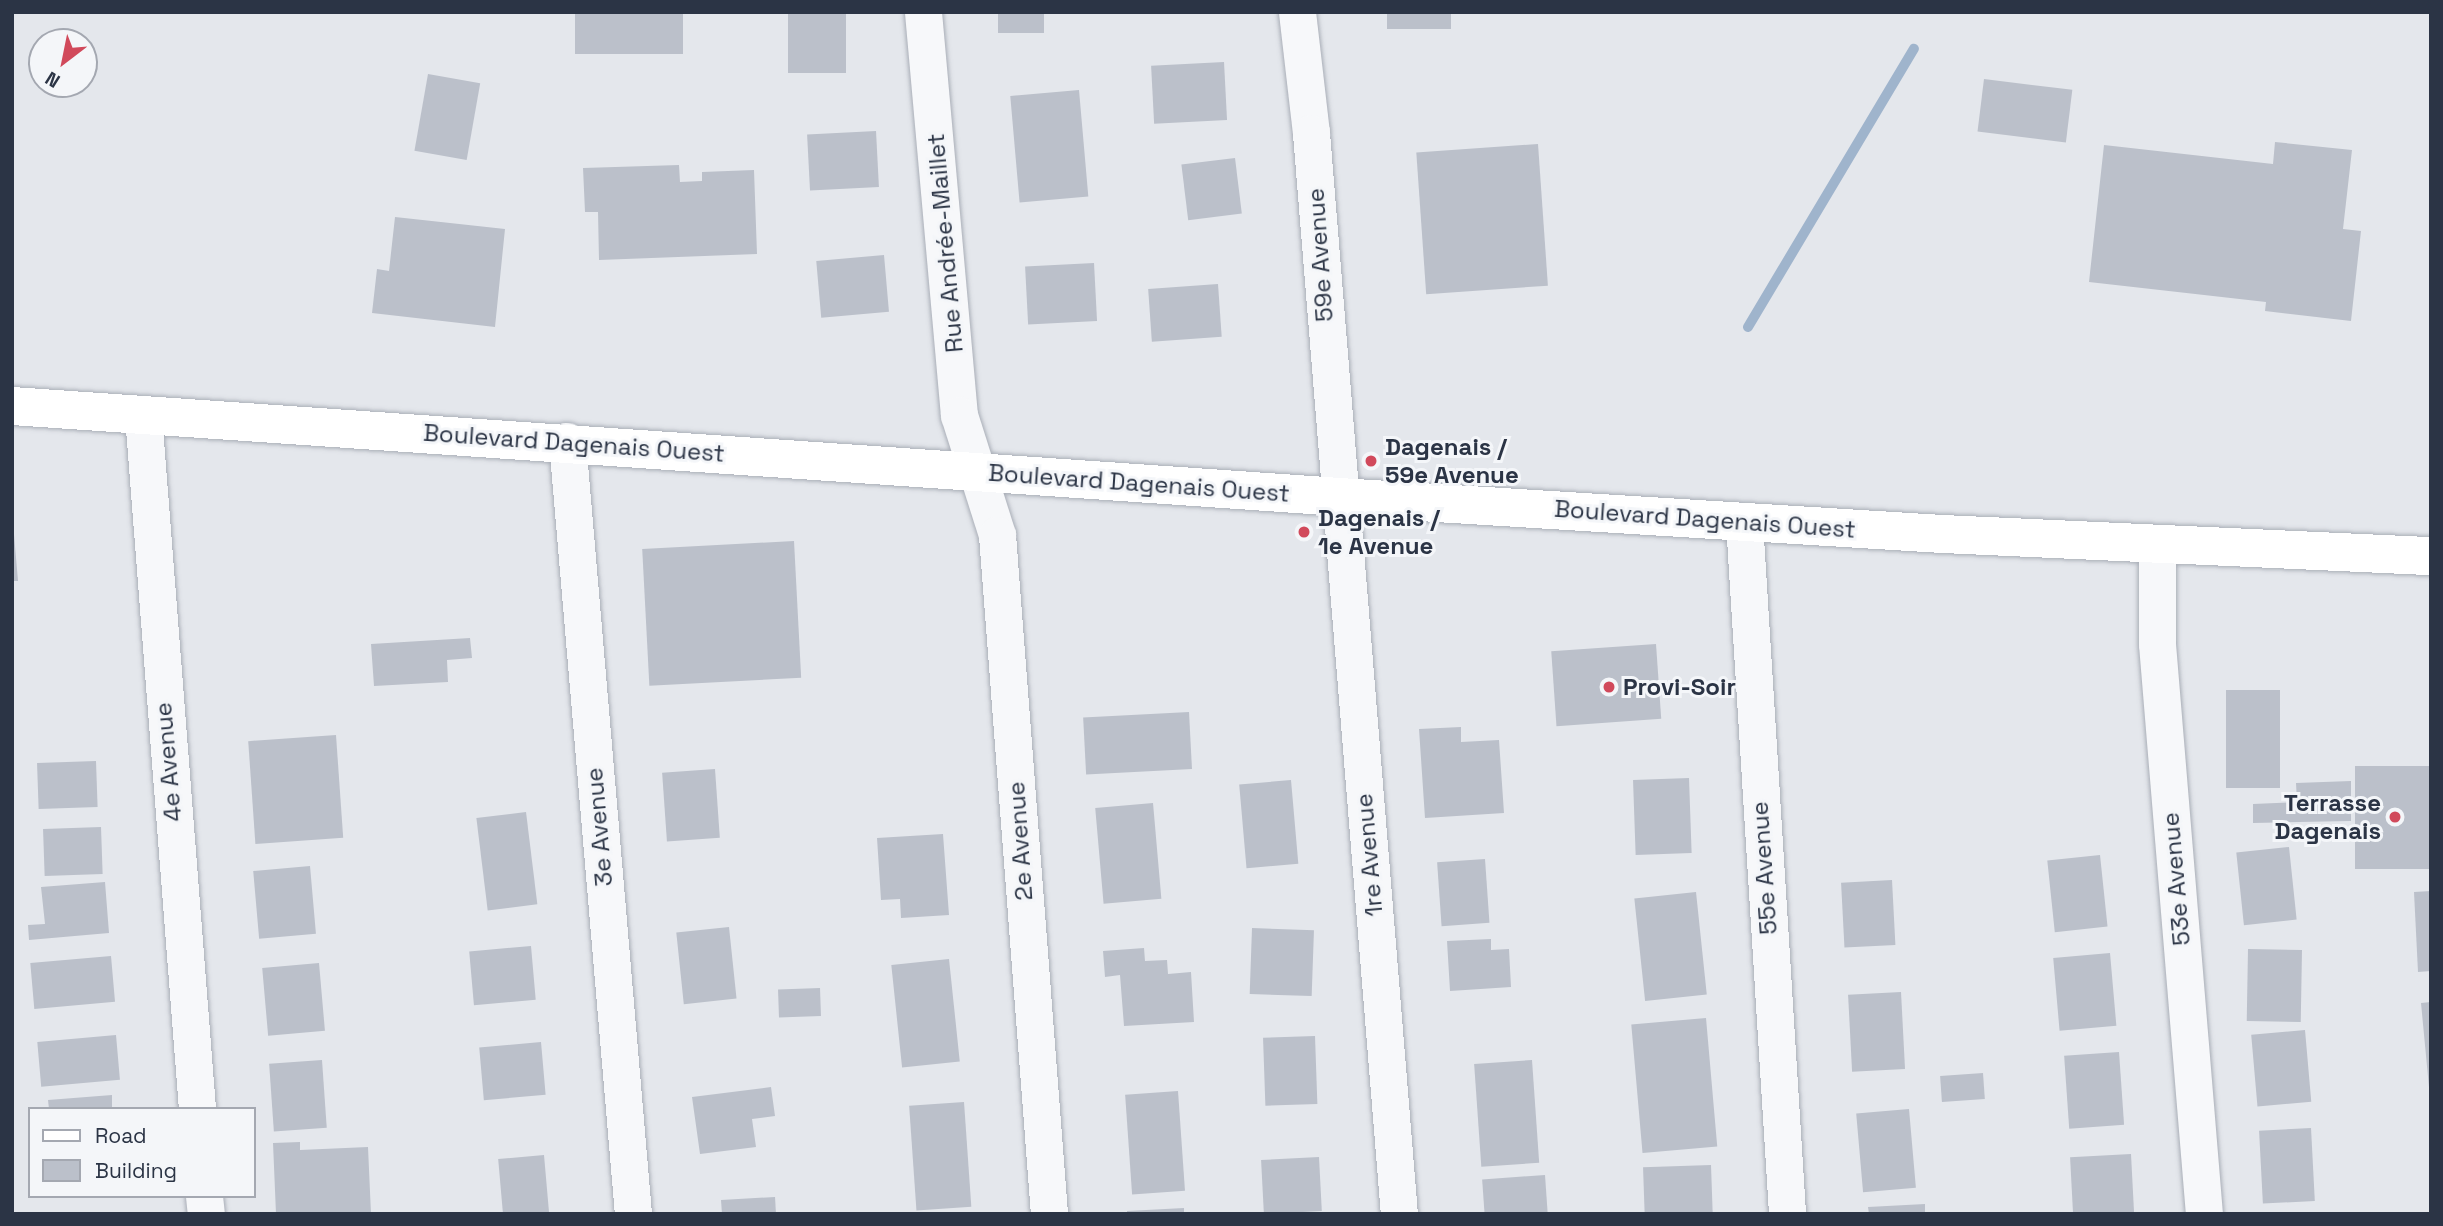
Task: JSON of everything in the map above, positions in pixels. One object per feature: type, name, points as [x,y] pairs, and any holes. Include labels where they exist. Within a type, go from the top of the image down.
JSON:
[{"type":"main road","name":"Boulevard Dagenais Ouest","points":[[12,406],[567,441],[1339,497],[1744,522],[2157,544],[2393,552],[2431,556]]},
{"type":"main road","name":"Boulevard Dagenais Ouest","points":[[2393,552],[2431,548]]},
{"type":"street","name":"Rue Andrée-Maillet","points":[[923,12],[960,415],[978,472]]},
{"type":"street","name":"59e Avenue","points":[[1297,12],[1311,134],[1339,497]]},
{"type":"street","name":"4e Avenue","points":[[143,415],[197,1107]]},
{"type":"street","name":"3e Avenue","points":[[567,441],[633,1214]]},
{"type":"street","name":"2e Avenue","points":[[978,472],[997,535],[1049,1214]]},
{"type":"street","name":"1re Avenue","points":[[1339,497],[1399,1214]]},
{"type":"street","name":"55e Avenue","points":[[1744,522],[1787,1214]]},
{"type":"street","name":"53e Avenue","points":[[2157,544],[2157,644],[2204,1214]]},
{"type":"building","points":[[575,12],[683,12],[683,54],[575,54]]},
{"type":"building","points":[[788,12],[846,12],[846,73],[788,73]]},
{"type":"building","points":[[998,12],[1044,12],[1044,33],[998,33]]},
{"type":"building","points":[[1387,12],[1451,12],[1451,29],[1387,29]]},
{"type":"building","points":[[1224,62],[1227,120],[1154,124],[1151,66]]},
{"type":"building","points":[[428,74],[480,83],[467,160],[414,151]]},
{"type":"building","points":[[1984,79],[2072,90],[2066,142],[1978,132]]},
{"type":"building","points":[[1079,90],[1088,197],[1020,203],[1010,96]]},
{"type":"building","points":[[876,131],[879,187],[810,191],[807,135]]},
{"type":"building","points":[[2275,142],[2352,150],[2343,229],[2361,231],[2351,321],[2265,311],[2266,302],[2089,282],[2104,145],[2273,164]]},
{"type":"building","points":[[1538,144],[1548,286],[1426,294],[1416,153]]},
{"type":"building","points":[[1235,158],[1242,214],[1188,220],[1181,165]]},
{"type":"building","points":[[679,165],[680,182],[702,181],[702,172],[754,170],[757,254],[599,260],[598,212],[585,212],[583,168]]},
{"type":"building","points":[[395,217],[505,229],[495,327],[372,313],[377,269],[389,271]]},
{"type":"building","points":[[884,255],[889,312],[821,318],[816,261]]},
{"type":"building","points":[[1094,263],[1097,321],[1028,325],[1025,267]]},
{"type":"building","points":[[1218,284],[1222,337],[1152,342],[1148,289]]},
{"type":"building","points":[[12,511],[18,581],[12,581]]},
{"type":"building","points":[[794,541],[801,678],[649,686],[642,549]]},
{"type":"building","points":[[470,638],[472,658],[447,660],[448,682],[374,686],[371,644]]},
{"type":"building","points":[[1656,644],[1661,719],[1556,726],[1551,651]]},
{"type":"building","points":[[2226,690],[2280,690],[2280,788],[2226,788]]},
{"type":"building","points":[[1189,712],[1192,769],[1086,774],[1083,718]]},
{"type":"building","points":[[1461,727],[1461,742],[1499,740],[1504,813],[1425,818],[1419,729]]},
{"type":"building","points":[[336,735],[343,838],[255,844],[248,741]]},
{"type":"building","points":[[96,761],[98,807],[39,809],[37,763]]},
{"type":"building","points":[[2355,766],[2431,766],[2431,869],[2355,869]]},
{"type":"building","points":[[715,769],[720,838],[667,842],[662,773]]},
{"type":"building","points":[[1689,778],[1692,853],[1636,855],[1633,780]]},
{"type":"building","points":[[1291,780],[1298,864],[1247,868],[1239,785]]},
{"type":"building","points":[[2351,781],[2351,821],[2253,823],[2253,804],[2297,802],[2296,783]]},
{"type":"building","points":[[1153,803],[1161,899],[1104,904],[1095,808]]},
{"type":"building","points":[[526,812],[537,904],[488,910],[476,818]]},
{"type":"building","points":[[101,827],[103,874],[45,876],[43,829]]},
{"type":"building","points":[[943,834],[949,915],[901,918],[900,899],[881,900],[877,838]]},
{"type":"building","points":[[2289,847],[2297,920],[2244,925],[2236,853]]},
{"type":"building","points":[[2100,855],[2108,927],[2055,932],[2047,861]]},
{"type":"building","points":[[1485,859],[1489,923],[1442,926],[1437,862]]},
{"type":"building","points":[[310,866],[316,934],[259,939],[253,871]]},
{"type":"building","points":[[1892,880],[1895,945],[1844,948],[1841,883]]},
{"type":"building","points":[[105,882],[109,933],[29,940],[28,925],[45,924],[41,887]]},
{"type":"building","points":[[2431,891],[2431,971],[2418,972],[2414,892]]},
{"type":"building","points":[[1696,892],[1707,994],[1645,1001],[1634,898]]},
{"type":"building","points":[[729,927],[737,999],[684,1004],[676,933]]},
{"type":"building","points":[[1252,928],[1314,930],[1312,996],[1250,994]]},
{"type":"building","points":[[1491,939],[1491,950],[1509,949],[1511,987],[1450,991],[1447,941]]},
{"type":"building","points":[[531,946],[536,1000],[474,1005],[469,951]]},
{"type":"building","points":[[1144,948],[1145,961],[1167,960],[1168,974],[1191,972],[1194,1022],[1124,1026],[1120,975],[1105,977],[1103,951]]},
{"type":"building","points":[[2248,949],[2302,950],[2301,1022],[2247,1021]]},
{"type":"building","points":[[2110,953],[2116,1026],[2060,1031],[2053,958]]},
{"type":"building","points":[[111,956],[115,1002],[34,1009],[30,963]]},
{"type":"building","points":[[949,959],[960,1061],[902,1067],[891,965]]},
{"type":"building","points":[[319,963],[325,1031],[268,1036],[262,968]]},
{"type":"building","points":[[820,988],[821,1016],[779,1017],[778,989]]},
{"type":"building","points":[[1901,992],[1905,1069],[1852,1072],[1848,995]]},
{"type":"building","points":[[2431,1002],[2431,1087],[2429,1087],[2421,1003]]},
{"type":"building","points":[[1706,1018],[1717,1147],[1643,1153],[1631,1025]]},
{"type":"building","points":[[2305,1030],[2311,1102],[2257,1106],[2251,1035]]},
{"type":"building","points":[[116,1035],[120,1080],[41,1087],[37,1042]]},
{"type":"building","points":[[1315,1036],[1317,1104],[1265,1106],[1263,1038]]},
{"type":"building","points":[[541,1042],[546,1095],[484,1100],[479,1047]]},
{"type":"building","points":[[2119,1052],[2124,1125],[2069,1129],[2064,1056]]},
{"type":"building","points":[[322,1060],[327,1128],[274,1132],[269,1064]]},
{"type":"building","points":[[1532,1060],[1539,1163],[1481,1167],[1474,1064]]},
{"type":"building","points":[[1983,1073],[1985,1099],[1942,1102],[1940,1076]]},
{"type":"building","points":[[771,1087],[775,1116],[752,1119],[756,1147],[700,1154],[692,1097]]},
{"type":"building","points":[[1178,1091],[1185,1191],[1132,1194],[1125,1095]]},
{"type":"building","points":[[112,1095],[112,1107],[49,1107],[48,1100]]},
{"type":"building","points":[[964,1102],[971,1207],[916,1211],[909,1106]]},
{"type":"building","points":[[1909,1109],[1916,1188],[1863,1192],[1856,1114]]},
{"type":"building","points":[[2311,1128],[2315,1201],[2263,1204],[2259,1131]]},
{"type":"building","points":[[300,1142],[300,1150],[368,1147],[371,1214],[276,1214],[273,1143]]},
{"type":"building","points":[[2131,1154],[2134,1214],[2073,1214],[2070,1157]]},
{"type":"building","points":[[544,1155],[549,1214],[503,1214],[498,1159]]},
{"type":"building","points":[[1319,1157],[1322,1211],[1264,1214],[1261,1160]]},
{"type":"building","points":[[1711,1165],[1713,1214],[1645,1214],[1643,1167]]},
{"type":"building","points":[[1545,1175],[1548,1214],[1485,1214],[1482,1179]]},
{"type":"building","points":[[775,1197],[776,1214],[722,1214],[721,1200]]},
{"type":"building","points":[[1925,1204],[1925,1214],[1869,1214],[1868,1207]]},
{"type":"building","points":[[1184,1208],[1184,1214],[1127,1214],[1127,1211]]},
{"type":"waterway","points":[[1748,327],[1914,49]]},
{"type":"place","name":"Dagenais / 59e Avenue","points":[[1371,461]]},
{"type":"place","name":"Dagenais / 1e Avenue","points":[[1304,532]]},
{"type":"place","name":"Provi-Soir","points":[[1609,687]]},
{"type":"place","name":"Terrasse Dagenais","points":[[2395,817]]}]
